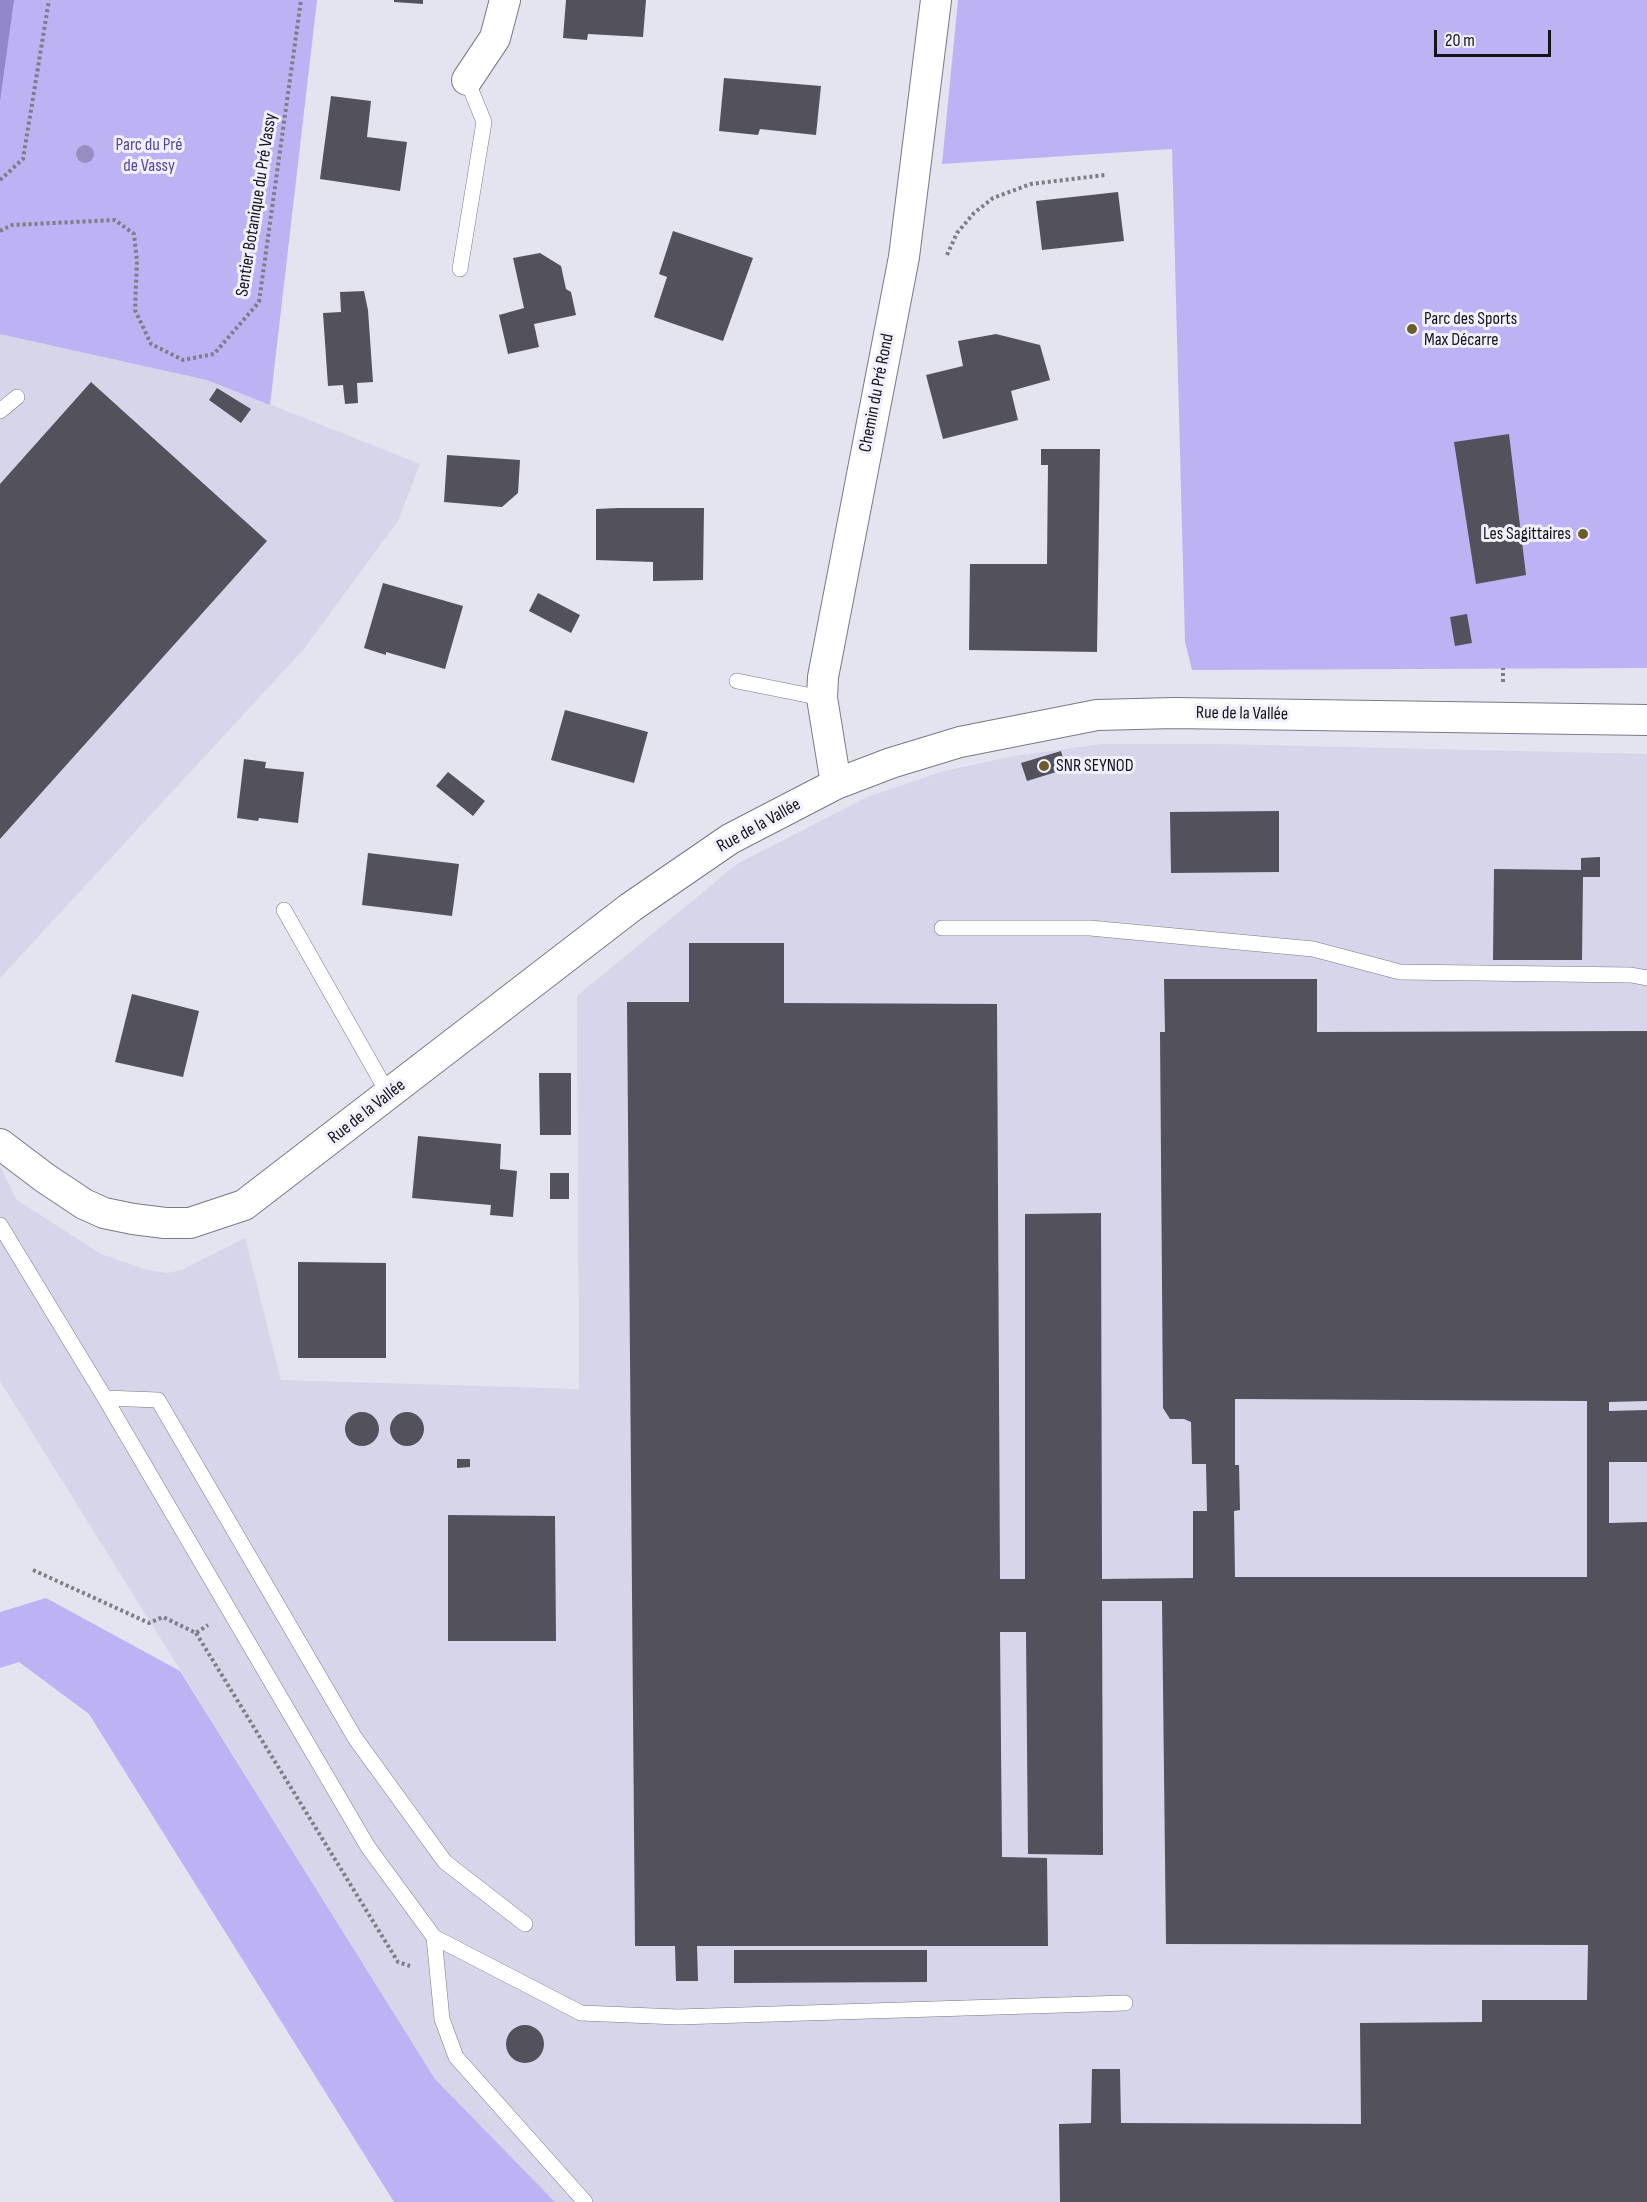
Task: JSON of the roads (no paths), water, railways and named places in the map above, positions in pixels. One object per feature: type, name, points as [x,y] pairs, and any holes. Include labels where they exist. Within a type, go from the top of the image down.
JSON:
[{"type":"street","points":[[467,80],[495,38],[505,0]]},
{"type":"street","name":"Chemin du Pré Rond","points":[[836,784],[822,698],[823,677],[904,257],[936,0]]},
{"type":"street","name":"Rue de la Vallée","points":[[0,1144],[45,1179],[84,1204],[104,1213],[154,1222],[190,1223],[244,1205],[631,907],[730,839],[836,784],[891,763],[960,742],[1097,715],[1174,712],[1647,720]]},
{"type":"lane","points":[[460,269],[484,122],[467,80]]},
{"type":"lane","points":[[0,411],[17,397]]},
{"type":"lane","points":[[736,681],[822,698]]},
{"type":"lane","points":[[284,910],[389,1095]]},
{"type":"lane","points":[[942,928],[1090,928],[1313,949],[1400,972],[1631,975],[1647,978]]},
{"type":"lane","points":[[0,1225],[105,1398],[368,1847],[434,1937],[581,2013],[678,2017],[1125,2003]]},
{"type":"lane","points":[[105,1398],[158,1400],[355,1738],[445,1862],[525,1924]]},
{"type":"lane","points":[[434,1937],[442,2019],[456,2057],[585,2202]]},
{"type":"place","name":"Parc des Sports Max Décarre","points":[[1412,329]]},
{"type":"place","name":"Les Sagittaires","points":[[1583,534]]},
{"type":"place","name":"SNR SEYNOD","points":[[1044,766]]},
{"type":"park label","name":"Parc du Pré de Vassy","points":[[149,155]]}]
